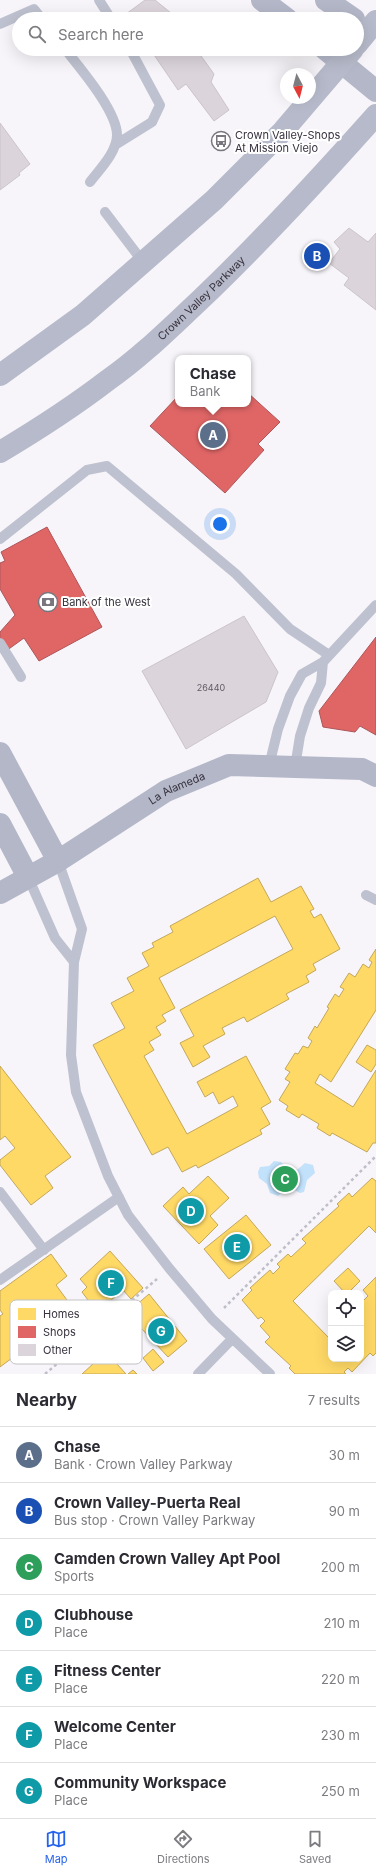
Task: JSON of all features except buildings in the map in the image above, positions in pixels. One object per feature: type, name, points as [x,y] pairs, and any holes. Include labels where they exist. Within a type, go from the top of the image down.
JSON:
[{"type":"main road","points":[[0,376],[83,315],[220,195],[283,131],[338,56]]},
{"type":"main road","name":"Crown Valley Parkway","points":[[0,452],[109,380],[169,329],[240,260],[326,172],[376,115]]},
{"type":"street","points":[[262,0],[278,12]]},
{"type":"street","points":[[326,0],[343,12]]},
{"type":"street","points":[[343,56],[376,91]]},
{"type":"street","points":[[0,753],[58,861]]},
{"type":"street","name":"La Alameda","points":[[0,893],[58,861],[166,791],[229,765],[362,769],[376,776]]},
{"type":"street","points":[[0,824],[28,877]]},
{"type":"lane","points":[[99,0],[107,12]]},
{"type":"lane","points":[[27,12],[34,9],[36,12]]},
{"type":"lane","points":[[0,24],[12,19]]},
{"type":"lane","points":[[70,56],[109,108],[115,124],[117,135],[115,145],[105,163],[90,182]]},
{"type":"lane","points":[[115,145],[152,122],[160,105],[134,56]]},
{"type":"lane","points":[[105,212],[143,262]]},
{"type":"lane","points":[[0,539],[87,470],[107,466],[236,574],[290,629],[326,659]]},
{"type":"lane","points":[[270,766],[278,729],[290,696],[302,674],[326,659],[376,605]]},
{"type":"lane","points":[[0,644],[21,677]]},
{"type":"lane","points":[[295,767],[300,736],[309,708],[321,683],[326,659]]},
{"type":"lane","points":[[58,861],[82,929],[74,962],[71,1055],[76,1092],[108,1176],[128,1215],[169,1268],[212,1319],[270,1374]]},
{"type":"lane","points":[[28,877],[54,938],[74,962]]},
{"type":"lane","points":[[366,895],[376,900]]},
{"type":"lane","points":[[0,1192],[44,1250]]},
{"type":"lane","points":[[0,1280],[119,1197]]},
{"type":"lane","points":[[198,1374],[232,1338]]},
{"type":"path","points":[[212,1319],[376,1156]]},
{"type":"path","points":[[132,1300],[169,1268]]},
{"type":"path","points":[[45,1374],[57,1364]]},
{"type":"water","points":[[274,1161],[281,1162],[289,1171],[297,1170],[305,1163],[313,1165],[315,1173],[307,1180],[304,1192],[300,1193],[289,1187],[278,1196],[270,1193],[267,1184],[259,1178],[258,1172],[260,1167],[269,1166]]},
{"type":"place","name":"Crown Valley-Shops At Mission Viejo","points":[[221,141]]},
{"type":"place","name":"Crown Valley-Puerta Real","points":[[317,256]]},
{"type":"place","name":"Chase","points":[[213,435]]},
{"type":"place","name":"Bank of the West","points":[[48,602]]},
{"type":"place","name":"Camden Crown Valley Apt Pool","points":[[285,1179]]},
{"type":"place","name":"Clubhouse","points":[[191,1211]]},
{"type":"place","name":"Fitness Center","points":[[237,1247]]},
{"type":"place","name":"Welcome Center","points":[[111,1283]]},
{"type":"place","name":"Community Workspace","points":[[161,1331]]}]
